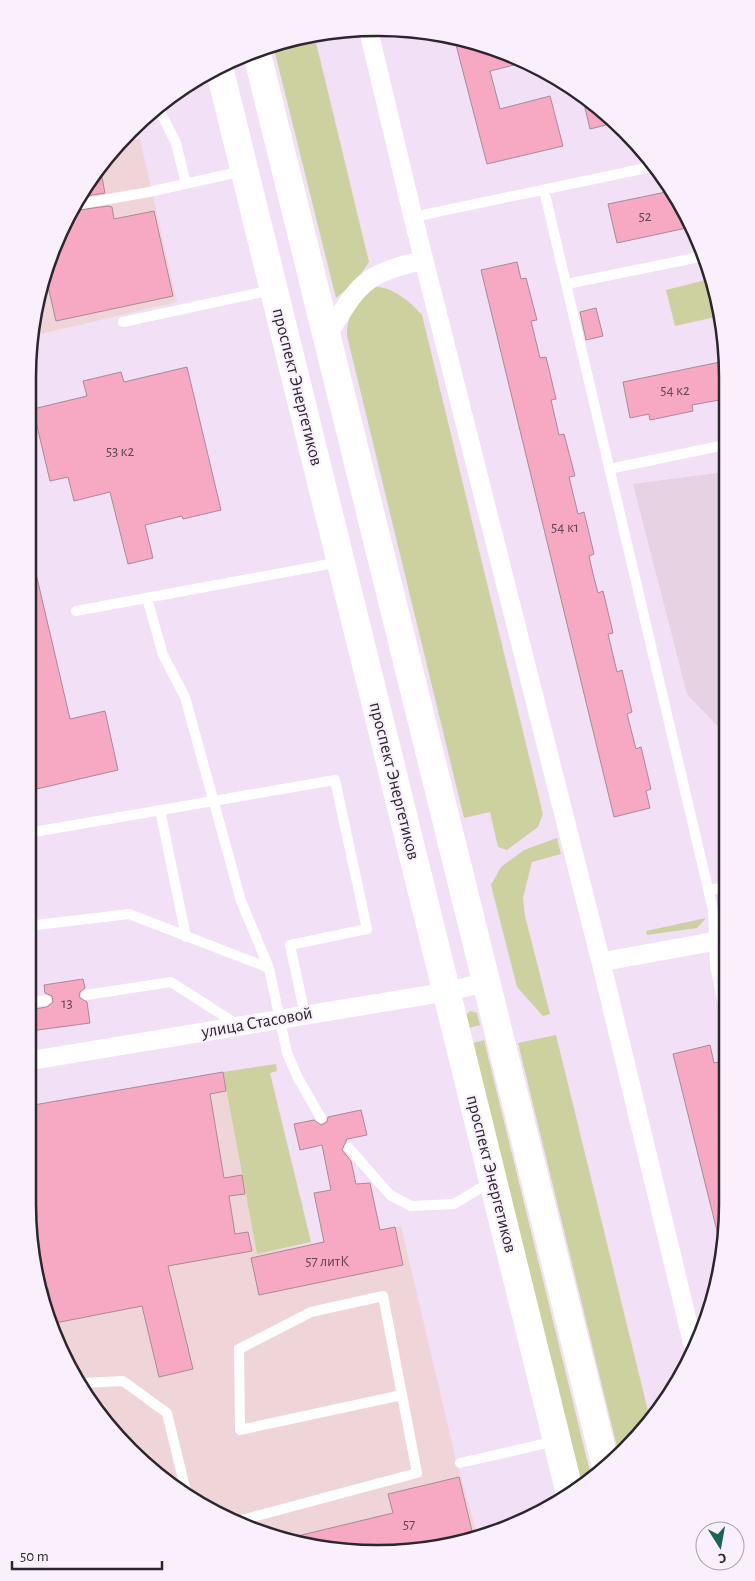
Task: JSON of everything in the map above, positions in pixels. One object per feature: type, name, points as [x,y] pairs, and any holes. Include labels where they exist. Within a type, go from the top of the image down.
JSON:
[{"type":"main road","points":[[258,58],[604,1459]]},
{"type":"main road","name":"проспект Энергетиков","points":[[221,74],[568,1486]]},
{"type":"street","points":[[370,36],[413,217],[600,962],[691,1338]]},
{"type":"street","points":[[326,337],[357,289],[381,265],[424,260]]},
{"type":"street","points":[[600,962],[719,940]]},
{"type":"street","name":"улица Стасовой","points":[[36,1060],[446,992],[487,982]]},
{"type":"lane","points":[[161,114],[176,143],[186,184]]},
{"type":"lane","points":[[413,217],[646,168]]},
{"type":"lane","points":[[84,203],[244,171]]},
{"type":"lane","points":[[544,190],[719,936]]},
{"type":"lane","points":[[567,284],[697,257]]},
{"type":"lane","points":[[123,322],[273,289]]},
{"type":"lane","points":[[609,469],[719,446]]},
{"type":"lane","points":[[76,611],[340,562]]},
{"type":"lane","points":[[147,598],[163,655],[185,697],[242,901],[269,968],[287,1053],[298,1078],[321,1118]]},
{"type":"lane","points":[[36,832],[335,780],[367,929],[290,945],[306,1015]]},
{"type":"lane","points":[[160,810],[186,937]]},
{"type":"lane","points":[[708,890],[719,888]]},
{"type":"lane","points":[[36,925],[129,914],[269,968]]},
{"type":"lane","points":[[719,945],[715,964],[719,984]]},
{"type":"lane","points":[[86,995],[171,982],[239,1026]]},
{"type":"lane","points":[[36,1002],[46,1000]]},
{"type":"lane","points":[[348,1148],[390,1195],[411,1206],[454,1204],[493,1180]]},
{"type":"lane","points":[[246,1519],[417,1473],[383,1296],[311,1312],[239,1349],[240,1430],[402,1395]]},
{"type":"lane","points":[[88,1383],[122,1381],[167,1413],[183,1483]]},
{"type":"lane","points":[[460,1463],[557,1440]]},
{"type":"shaded area","points":[[140,139],[177,302],[39,334],[54,268],[71,227],[94,188],[132,140]]},
{"type":"shaded area","points":[[719,473],[719,728],[687,694],[633,484]]},
{"type":"shaded area","points":[[223,1072],[257,1254],[401,1226],[455,1456],[476,1530],[422,1542],[378,1545],[333,1542],[289,1533],[247,1519],[207,1499],[170,1474],[136,1445],[107,1411],[82,1374],[71,1354],[54,1313],[43,1270],[37,1226],[36,1105]]},
{"type":"green space","points":[[316,42],[369,262],[356,281],[336,298],[275,52]]},
{"type":"green space","points":[[705,280],[713,318],[675,326],[666,290]]},
{"type":"green space","points":[[375,287],[395,292],[413,305],[422,315],[543,814],[538,827],[507,850],[498,847],[490,812],[464,818],[347,336],[351,315],[358,301]]},
{"type":"green space","points":[[557,838],[561,854],[532,862],[523,898],[525,916],[550,1014],[543,1016],[517,987],[491,885],[501,867],[524,850]]},
{"type":"green space","points":[[706,918],[697,928],[647,935],[646,931]]},
{"type":"green space","points":[[470,1011],[477,1013],[480,1025],[469,1028],[466,1015]]},
{"type":"green space","points":[[556,1035],[648,1411],[617,1447],[518,1043]]},
{"type":"green space","points":[[484,1040],[590,1470],[580,1478],[473,1043]]},
{"type":"green space","points":[[276,1064],[277,1071],[270,1073],[311,1242],[257,1254],[223,1072]]},
{"type":"building","points":[[456,46],[487,54],[514,65],[490,71],[500,109],[550,96],[563,146],[487,164]]},
{"type":"building","points":[[585,107],[607,125],[590,129]]},
{"type":"building","points":[[102,177],[105,193],[89,195]]},
{"type":"building","points":[[664,192],[685,228],[617,243],[608,204]]},
{"type":"building","points":[[112,207],[114,219],[154,211],[173,296],[56,321],[48,288],[62,247],[80,210]]},
{"type":"building","points":[[517,262],[521,279],[526,278],[537,320],[531,321],[540,358],[546,357],[556,399],[551,400],[559,435],[564,434],[575,476],[569,477],[578,514],[584,512],[594,554],[589,556],[593,574],[598,593],[603,591],[613,633],[608,634],[617,672],[622,670],[632,712],[627,714],[636,749],[641,747],[651,789],[646,791],[650,808],[614,817],[481,270]]},
{"type":"building","points":[[596,308],[603,336],[586,340],[580,312]]},
{"type":"building","points":[[718,362],[719,400],[692,405],[693,411],[650,420],[649,414],[630,418],[623,382]]},
{"type":"building","points":[[187,367],[221,510],[183,519],[182,516],[145,525],[153,558],[128,564],[110,492],[74,501],[68,477],[50,481],[36,422],[36,408],[87,396],[83,381],[121,372],[124,382]]},
{"type":"building","points":[[36,574],[70,719],[105,711],[118,770],[36,789]]},
{"type":"building","points":[[83,979],[85,988],[80,992],[79,997],[87,1002],[90,1023],[36,1030],[36,1009],[47,1007],[53,1002],[52,996],[45,993],[44,985]]},
{"type":"building","points":[[710,1045],[714,1063],[719,1062],[717,1233],[673,1054]]},
{"type":"building","points":[[223,1072],[226,1091],[210,1094],[224,1178],[242,1175],[245,1194],[229,1196],[235,1234],[248,1232],[252,1251],[168,1266],[193,1369],[159,1377],[142,1306],[58,1322],[47,1288],[39,1248],[36,1204],[36,1105]]},
{"type":"building","points":[[361,1110],[367,1135],[347,1139],[342,1150],[351,1161],[356,1184],[370,1183],[380,1230],[395,1227],[403,1265],[259,1295],[251,1258],[324,1242],[314,1193],[331,1190],[322,1145],[300,1150],[294,1124],[314,1120],[321,1125],[327,1122],[328,1117]]},
{"type":"building","points":[[459,1477],[472,1531],[422,1542],[378,1545],[333,1542],[300,1535],[393,1513],[388,1494]]}]
